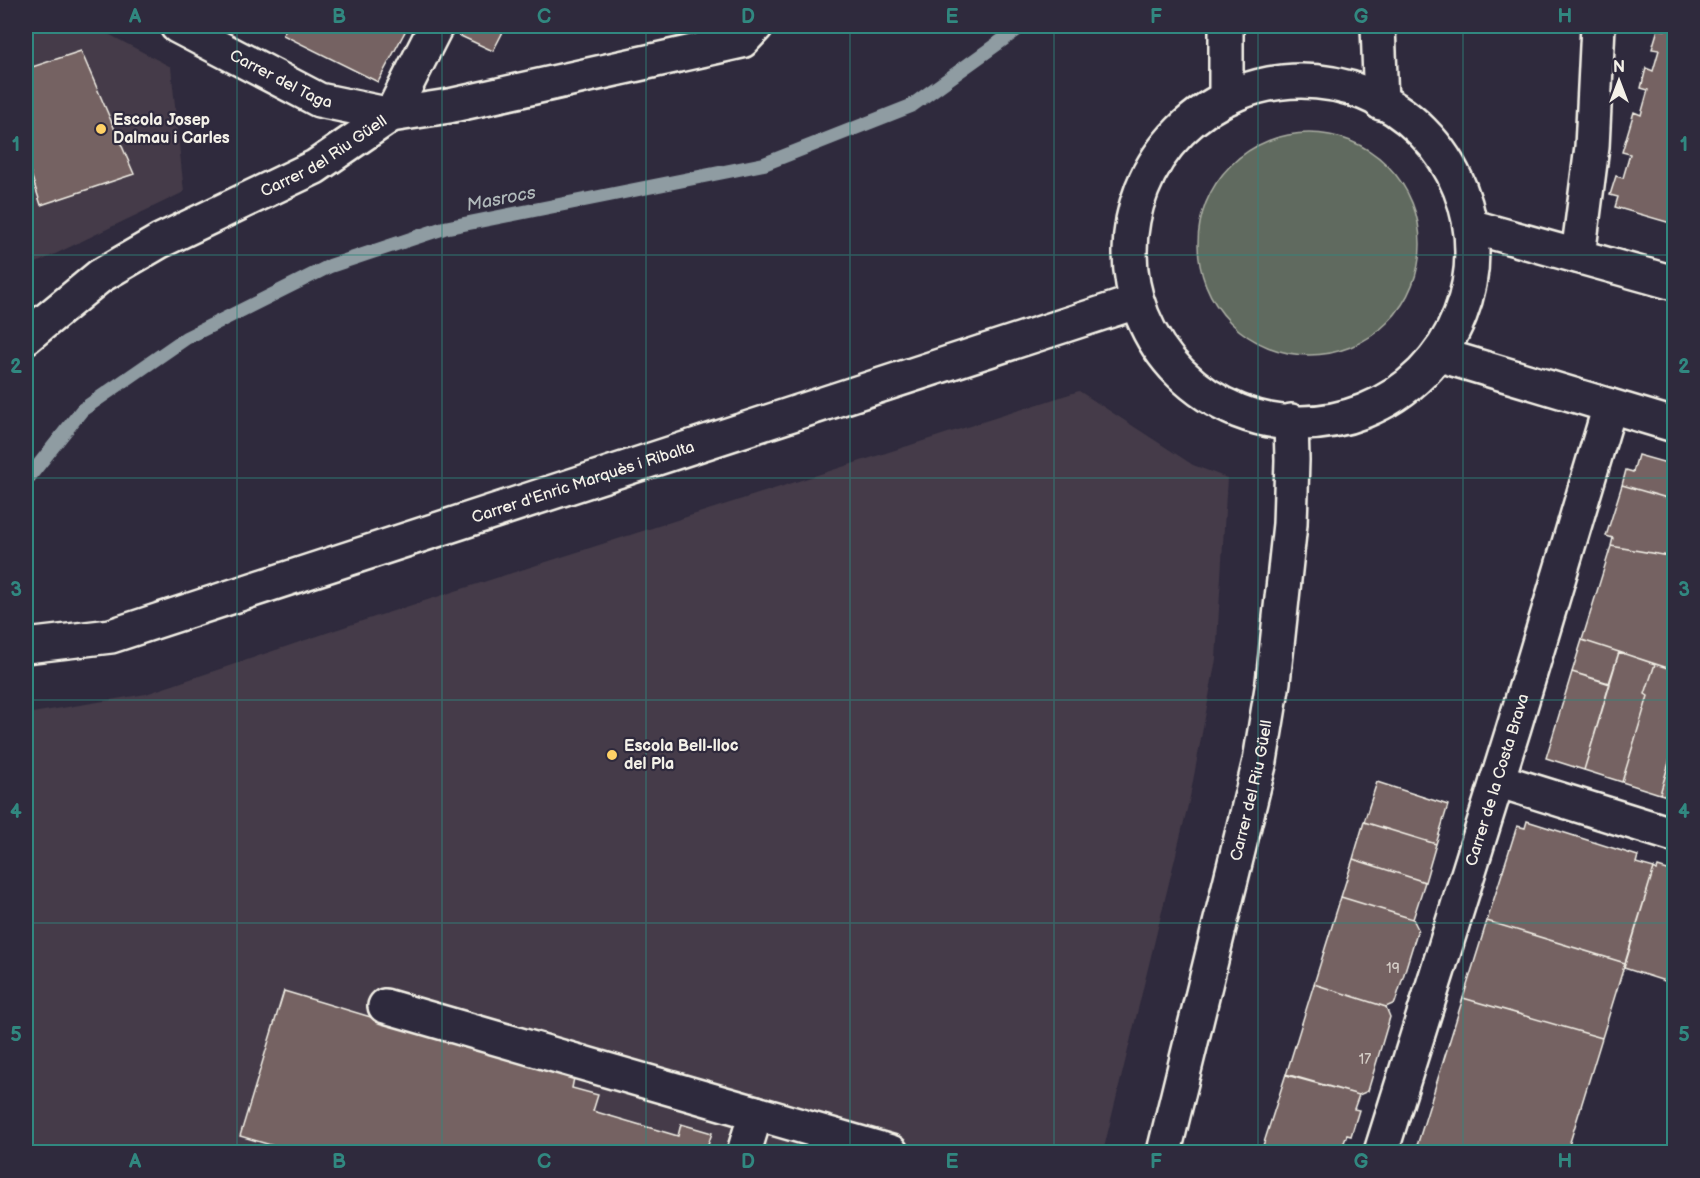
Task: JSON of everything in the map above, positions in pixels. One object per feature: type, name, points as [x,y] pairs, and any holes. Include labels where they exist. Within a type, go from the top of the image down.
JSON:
[{"type":"street","name":"Carrer del Taga","points":[[177,26],[319,100],[391,115]]},
{"type":"street","points":[[391,115],[436,26]]},
{"type":"street","name":"Carrer del Riu Güell","points":[[26,337],[100,276],[160,241],[315,167],[391,115],[449,106],[742,41],[756,26]]},
{"type":"street","points":[[1226,26],[1226,98]]},
{"type":"street","points":[[1378,26],[1381,103]]},
{"type":"street","points":[[1578,255],[1591,156],[1598,26]]},
{"type":"street","points":[[1304,84],[1342,90],[1381,103],[1411,122],[1444,156],[1455,171],[1466,198],[1473,227],[1475,253],[1472,289],[1456,330],[1426,372],[1395,395],[1370,407],[1331,418],[1291,421],[1227,404],[1185,377],[1165,356],[1142,320],[1136,303],[1128,259],[1131,216],[1144,178],[1171,137],[1209,107],[1249,90],[1269,86],[1304,84]]},
{"type":"street","points":[[1473,227],[1674,283]]},
{"type":"street","name":"Carrer d'Enric Marquès i Ribalta","points":[[26,646],[111,636],[1136,303]]},
{"type":"street","points":[[1440,355],[1674,425]]},
{"type":"street","name":"Carrer de la Costa Brava","points":[[1382,1152],[1610,406]]},
{"type":"street","name":"Carrer del Riu Güell","points":[[1164,1152],[1262,749],[1273,682],[1290,524],[1291,421]]},
{"type":"street","points":[[1497,780],[1674,836]]},
{"type":"street","points":[[385,1006],[891,1152]]},
{"type":"street","points":[[744,1152],[756,1113]]},
{"type":"shaded area","name":"Escola Josep Dalmau i Carles","points":[[26,26],[93,26],[171,67],[184,192],[26,268]]},
{"type":"shaded area","name":"Escola Bell-lloc del Pla","points":[[1079,391],[1193,465],[1227,478],[1216,659],[1190,797],[1103,1152],[26,1152],[26,714],[146,694],[362,621]]},
{"type":"green space","points":[[1298,133],[1320,133],[1352,141],[1371,151],[1388,165],[1402,182],[1412,201],[1418,222],[1420,244],[1418,266],[1412,287],[1402,306],[1388,323],[1371,337],[1341,351],[1320,355],[1298,355],[1277,351],[1256,342],[1238,330],[1223,315],[1211,297],[1202,276],[1198,255],[1198,233],[1202,212],[1211,191],[1223,173],[1238,158],[1256,146],[1277,137]]},
{"type":"building","points":[[287,26],[408,26],[378,82],[283,35]]},
{"type":"building","points":[[439,26],[506,26],[493,51]]},
{"type":"building","points":[[1666,26],[1674,26],[1674,224],[1615,207],[1618,197],[1610,195],[1616,176],[1623,178],[1630,154],[1622,152],[1634,112],[1641,115],[1648,90],[1641,88],[1646,68],[1653,71],[1659,50],[1652,49],[1658,29],[1665,30]]},
{"type":"building","points":[[81,51],[134,174],[41,205],[26,159],[26,69]]},
{"type":"building","points":[[1638,455],[1674,465],[1674,500],[1622,485],[1626,470],[1633,472]]},
{"type":"building","points":[[1622,485],[1674,500],[1674,557],[1611,546],[1613,538],[1606,536]]},
{"type":"building","points":[[1611,546],[1674,557],[1674,670],[1582,640]]},
{"type":"building","points":[[1582,640],[1619,652],[1609,683],[1572,672]]},
{"type":"building","points":[[1619,652],[1655,664],[1645,694],[1648,696],[1622,782],[1584,770]]},
{"type":"building","points":[[1655,664],[1674,670],[1674,745],[1660,794],[1622,782],[1648,696],[1645,694]]},
{"type":"building","points":[[1572,672],[1610,684],[1584,770],[1546,758]]},
{"type":"building","points":[[1674,745],[1674,798],[1660,794]]},
{"type":"building","points":[[1377,782],[1448,805],[1436,844],[1364,822]]},
{"type":"building","points":[[1527,821],[1638,856],[1636,863],[1654,868],[1625,963],[1487,921],[1517,826],[1525,828]]},
{"type":"building","points":[[1364,822],[1436,844],[1425,882],[1353,859]]},
{"type":"building","points":[[1353,859],[1425,882],[1413,919],[1341,897]]},
{"type":"building","points":[[1658,867],[1674,872],[1674,984],[1624,968],[1654,868],[1657,870]]},
{"type":"building","points":[[1341,897],[1413,919],[1418,929],[1395,1003],[1386,1007],[1314,984]]},
{"type":"building","points":[[1487,921],[1625,963],[1602,1038],[1463,998]]},
{"type":"building","points":[[1314,984],[1386,1007],[1390,1017],[1368,1091],[1359,1095],[1286,1075]]},
{"type":"building","points":[[284,991],[574,1078],[572,1088],[598,1095],[593,1111],[678,1136],[681,1124],[712,1133],[708,1145],[723,1150],[722,1152],[294,1152],[240,1136]]},
{"type":"building","points":[[1463,998],[1602,1038],[1567,1152],[1428,1152],[1416,1149]]},
{"type":"building","points":[[1286,1074],[1359,1095],[1354,1109],[1359,1110],[1351,1136],[1347,1135],[1343,1145],[1348,1147],[1346,1152],[1261,1152]]},
{"type":"waterway","name":"Masrocs","points":[[26,481],[82,410],[186,338],[330,266],[444,228],[764,164],[911,106],[1022,26]]},
{"type":"place","name":"Escola Josep Dalmau i Carles","points":[[101,129]]},
{"type":"place","name":"Escola Bell-lloc del Pla","points":[[612,755]]}]
